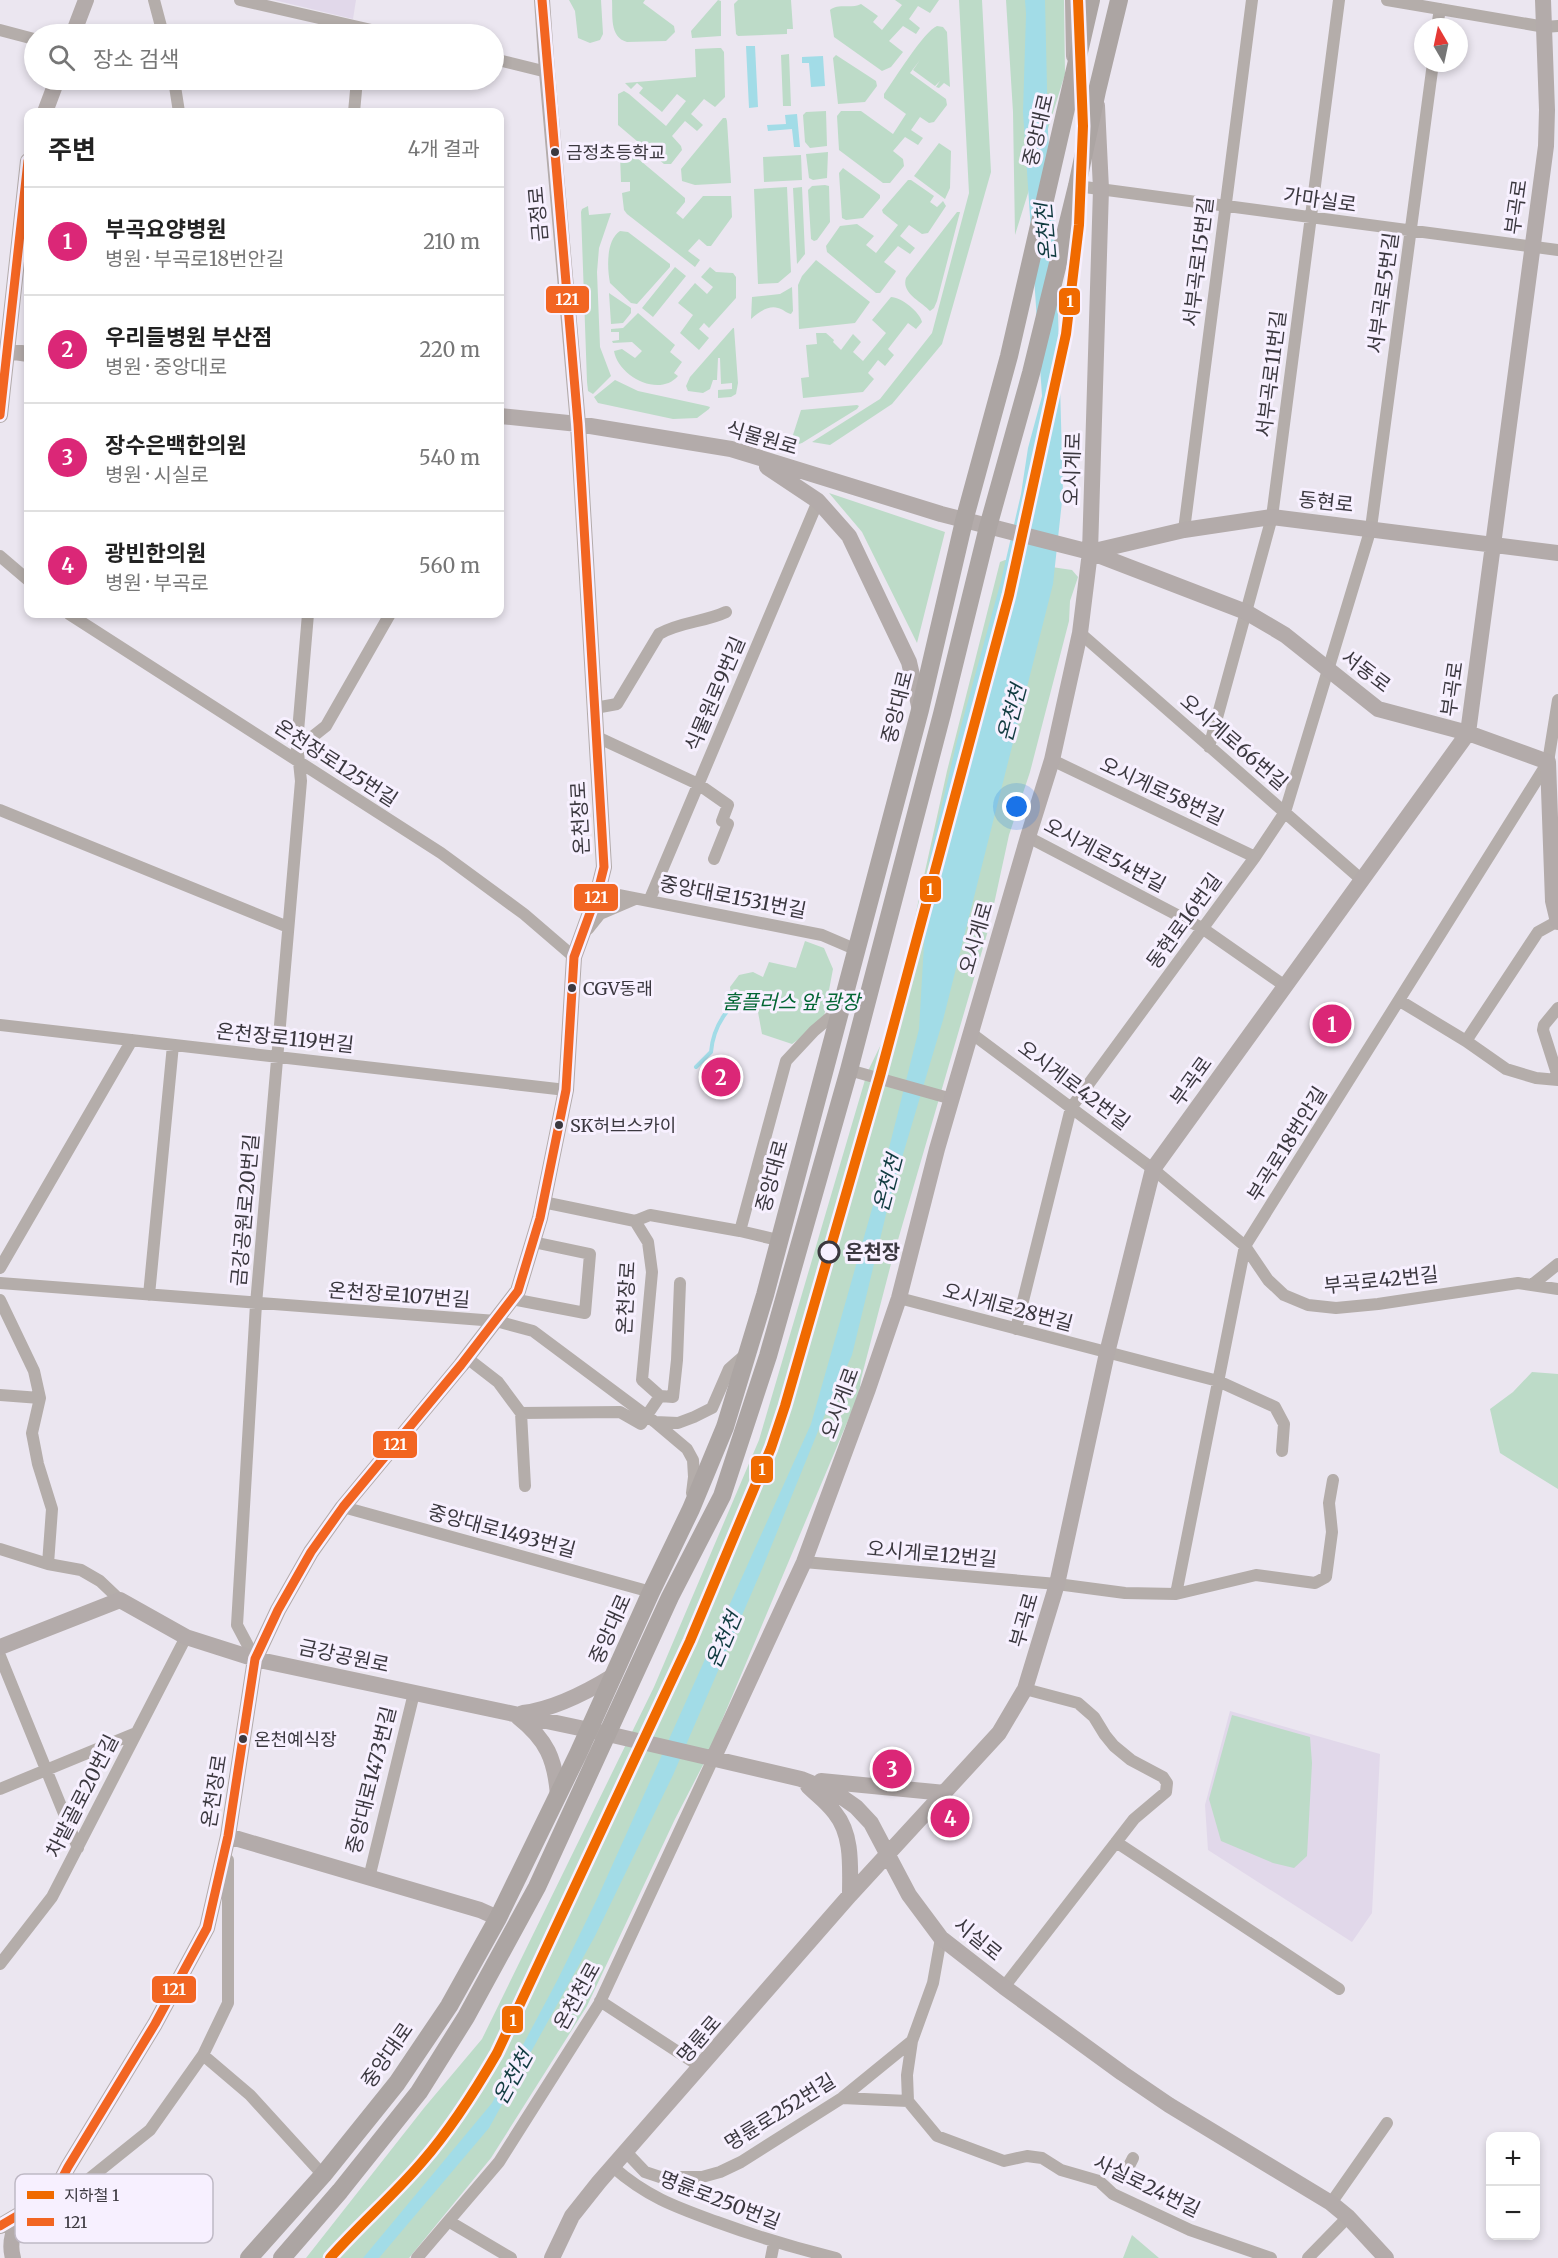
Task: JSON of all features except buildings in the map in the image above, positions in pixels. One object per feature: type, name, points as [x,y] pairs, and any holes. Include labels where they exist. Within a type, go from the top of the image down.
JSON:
[{"type":"main road","points":[[77,24],[86,0]]},
{"type":"main road","name":"금정로","points":[[542,0],[578,424]]},
{"type":"main road","points":[[1073,0],[1075,72]]},
{"type":"main road","name":"중앙대로","points":[[249,2258],[323,2175],[397,2083],[449,2006],[498,1918],[590,1730],[651,1592],[691,1509],[724,1427],[749,1351],[920,710],[964,521],[1009,356],[1091,0]]},
{"type":"main road","points":[[282,2258],[340,2191],[419,2092],[460,2026],[537,1887],[670,1597],[722,1496],[768,1356],[797,1245],[849,1070],[942,714],[988,527],[1031,373],[1077,186],[1119,0]]},
{"type":"main road","name":"부곡로","points":[[888,1854],[999,1732],[1025,1689],[1057,1584],[1107,1353],[1153,1169],[1468,734],[1546,146],[1551,26],[1544,0]]},
{"type":"main road","points":[[46,108],[53,90]]},
{"type":"main road","name":"오시게로","points":[[709,1758],[804,1562],[868,1389],[899,1298],[952,1099],[1052,760],[1080,633],[1090,552],[1101,189],[1097,91]]},
{"type":"main road","points":[[0,416],[3,350],[23,248],[24,231]]},
{"type":"main road","points":[[3,350],[24,353]]},
{"type":"main road","name":"식물원로","points":[[504,416],[578,424],[731,449],[964,521],[1090,552]]},
{"type":"main road","name":"온천장로","points":[[64,2174],[155,2024],[207,1928],[228,1836],[255,1659],[289,1591],[311,1552],[343,1507],[467,1358],[518,1291],[533,1242],[566,1090],[574,957],[598,891],[604,867],[578,424]]},
{"type":"main road","points":[[731,449],[771,469],[818,501],[849,536],[909,662],[920,710]]},
{"type":"main road","name":"동현로","points":[[1090,552],[1184,530],[1272,517],[1558,553]]},
{"type":"main road","name":"서동로","points":[[1090,552],[1246,612],[1285,635],[1378,709],[1468,734],[1553,763]]},
{"type":"main road","points":[[1553,763],[1552,902],[1558,922]]},
{"type":"main road","points":[[0,1647],[120,1600]]},
{"type":"main road","name":"금강공원로","points":[[120,1600],[186,1637],[255,1659],[590,1730]]},
{"type":"main road","points":[[515,1714],[537,1712],[595,1687],[613,1676]]},
{"type":"main road","points":[[515,1714],[533,1729],[546,1746],[556,1776],[558,1795]]},
{"type":"main road","name":"시실로","points":[[590,1730],[801,1779],[836,1793],[856,1807],[871,1823],[909,1895],[941,1938],[1075,2040],[1169,2105],[1330,2203],[1348,2217],[1386,2258]]},
{"type":"main road","points":[[801,1779],[945,1793]]},
{"type":"main road","points":[[801,1779],[835,1812],[845,1827],[850,1861],[850,1895]]},
{"type":"main road","name":"중앙대로1473번길","points":[[228,1836],[480,1910],[498,1918]]},
{"type":"main road","name":"명륜로","points":[[552,2258],[572,2216],[888,1854]]},
{"type":"main road","points":[[0,2220],[15,2214]]},
{"type":"main road","points":[[0,2226],[15,2216]]},
{"type":"main road","points":[[13,2258],[12,2232],[15,2226]]},
{"type":"street","points":[[154,0],[160,24]]},
{"type":"street","points":[[240,0],[334,24]]},
{"type":"street","name":"서부곡로15번길","points":[[1184,530],[1252,0]]},
{"type":"street","name":"서부곡로11번길","points":[[1209,747],[1272,517],[1339,0]]},
{"type":"street","points":[[1386,0],[1551,26]]},
{"type":"street","points":[[1438,18],[1440,9]]},
{"type":"street","points":[[0,30],[24,36]]},
{"type":"street","points":[[504,61],[547,72]]},
{"type":"street","name":"서부곡로5번길","points":[[1371,528],[1431,72]]},
{"type":"street","points":[[176,90],[178,108]]},
{"type":"street","points":[[354,108],[356,90]]},
{"type":"street","name":"가마실로","points":[[1077,186],[1558,250]]},
{"type":"street","name":"식물원로9번길","points":[[649,901],[818,501]]},
{"type":"street","name":"동현로16번길","points":[[1016,1329],[1071,1108],[1255,857],[1285,812],[1371,528]]},
{"type":"street","points":[[0,556],[24,577]]},
{"type":"street","points":[[595,708],[616,704],[659,634],[668,629],[712,619],[726,612]]},
{"type":"street","name":"온천장로125번길","points":[[75,618],[441,853],[480,874],[574,957]]},
{"type":"street","name":"금강공원로20번길","points":[[255,1659],[237,1625],[256,1304],[301,781],[297,749],[308,618]]},
{"type":"street","points":[[297,749],[326,726],[388,618]]},
{"type":"street","name":"오시게로66번길","points":[[1080,633],[1362,880]]},
{"type":"street","points":[[1553,763],[1558,700]]},
{"type":"street","points":[[597,737],[698,784],[728,804],[722,821],[728,824],[714,859]]},
{"type":"street","name":"오시게로58번길","points":[[1052,760],[1255,857]]},
{"type":"street","name":"부곡로18번안길","points":[[1176,1594],[1245,1246],[1553,763]]},
{"type":"street","points":[[0,810],[288,927]]},
{"type":"street","name":"오시게로54번길","points":[[1028,837],[1202,928],[1285,986]]},
{"type":"street","name":"중앙대로1531번길","points":[[598,891],[822,935],[856,950]]},
{"type":"street","points":[[582,937],[600,914],[635,898]]},
{"type":"street","points":[[1466,1041],[1538,932],[1558,922]]},
{"type":"street","points":[[1400,1001],[1466,1041],[1506,1069],[1536,1078],[1558,1079],[1543,1030],[1558,1008]]},
{"type":"street","points":[[740,1231],[786,1061],[814,1031],[841,1008]]},
{"type":"street","name":"온천장로119번길","points":[[0,1025],[566,1090]]},
{"type":"street","name":"오시게로42번길","points":[[971,1033],[1153,1169]]},
{"type":"street","points":[[0,1268],[132,1040]]},
{"type":"street","points":[[148,1295],[173,1045]]},
{"type":"street","points":[[849,1070],[952,1099]]},
{"type":"street","name":"부곡로42번길","points":[[1153,1169],[1245,1246],[1268,1281],[1284,1295],[1308,1305],[1346,1307],[1518,1283],[1558,1289]]},
{"type":"street","points":[[543,1202],[635,1221],[650,1215],[778,1240]]},
{"type":"street","name":"온천장로","points":[[635,1221],[648,1242],[651,1272],[642,1380],[666,1396]]},
{"type":"street","name":"온천장로","points":[[512,1299],[585,1313],[590,1254],[533,1242]]},
{"type":"street","points":[[1533,1284],[1558,1264]]},
{"type":"street","name":"온천장로107번길","points":[[0,1283],[496,1322],[533,1331],[651,1419],[687,1449],[693,1460],[691,1509]]},
{"type":"street","points":[[521,1413],[620,1412],[641,1424],[651,1419],[666,1396],[677,1360],[680,1283]]},
{"type":"street","name":"오시게로28번길","points":[[899,1298],[1107,1353]]},
{"type":"street","points":[[0,1300],[34,1371],[40,1398],[32,1433],[38,1464],[52,1509],[48,1564]]},
{"type":"street","points":[[651,1419],[678,1422],[712,1408],[729,1369],[749,1351]]},
{"type":"street","points":[[1107,1353],[1218,1381],[1275,1407],[1284,1424],[1282,1450]]},
{"type":"street","points":[[467,1358],[498,1382],[521,1413],[525,1486]]},
{"type":"street","points":[[0,1395],[40,1398]]},
{"type":"street","name":"오시게로12번길","points":[[804,1562],[1057,1584],[1125,1593],[1176,1594],[1256,1575],[1315,1583],[1325,1579],[1332,1532],[1329,1503],[1334,1480]]},
{"type":"street","name":"중앙대로1493번길","points":[[343,1507],[651,1592]]},
{"type":"street","points":[[0,1549],[48,1564],[81,1570],[100,1581],[120,1600]]},
{"type":"street","name":"차밭골로20번길","points":[[0,1964],[52,1897],[186,1637]]},
{"type":"street","points":[[0,1656],[78,1848]]},
{"type":"street","points":[[1004,1987],[1134,1819],[1166,1792],[1167,1783],[1163,1777],[1131,1760],[1114,1746],[1104,1735],[1092,1714],[1078,1703],[1025,1689]]},
{"type":"street","name":"중앙대로1473번길","points":[[369,1878],[414,1693]]},
{"type":"street","points":[[0,1789],[136,1733]]},
{"type":"street","name":"온천천로","points":[[417,2258],[500,2162],[600,2001],[709,1758]]},
{"type":"street","points":[[95,2174],[150,2130],[202,2055],[228,2003],[228,1836]]},
{"type":"street","points":[[1116,1842],[1339,1989]]},
{"type":"street","points":[[842,2098],[908,2101],[912,2041],[933,1983],[941,1938]]},
{"type":"street","points":[[600,2001],[701,2067]]},
{"type":"street","name":"명륜로252번길","points":[[626,2152],[649,2175],[702,2177],[720,2172],[741,2162],[842,2098],[912,2041]]},
{"type":"street","points":[[202,2055],[250,2095],[323,2175]]},
{"type":"street","name":"사실로24번길","points":[[908,2101],[937,2136],[1004,2161],[1027,2156],[1042,2158],[1061,2170],[1099,2181],[1113,2194],[1190,2230],[1271,2258]]},
{"type":"street","points":[[1330,2203],[1387,2123]]},
{"type":"street","name":"명륜로250번길","points":[[613,2167],[631,2183],[664,2203],[774,2243],[819,2256],[836,2258]]},
{"type":"street","points":[[1308,2258],[1348,2217]]},
{"type":"street","points":[[450,2222],[509,2257]]},
{"type":"street","points":[[771,2258],[774,2243]]},
{"type":"shaded area","points":[[274,0],[356,0],[353,19]]},
{"type":"shaded area","points":[[1230,1711],[1380,1754],[1372,1913],[1352,1942],[1208,1850],[1205,1805]]},
{"type":"green space","points":[[569,0],[601,0],[603,34],[600,40],[590,43],[578,38],[575,11]]},
{"type":"green space","points":[[612,0],[645,0],[643,3],[674,26],[675,32],[666,41],[627,42],[621,39],[613,25]]},
{"type":"green space","points":[[718,0],[721,1],[721,36],[692,38],[691,31]]},
{"type":"green space","points":[[738,0],[791,0],[793,29],[787,29],[787,34],[738,36],[734,4]]},
{"type":"green space","points":[[895,0],[939,0],[930,13],[918,6],[909,19],[920,28],[916,34],[903,26],[889,41],[903,52],[891,67],[882,71],[834,37],[830,10],[861,4],[878,16],[873,22],[882,30],[902,5]]},
{"type":"green space","points":[[959,0],[982,0],[991,172],[942,344],[892,404],[830,445],[812,442],[880,399],[932,333],[969,193]]},
{"type":"green space","points":[[1006,0],[1064,0],[1065,74],[1015,235],[1013,112]]},
{"type":"green space","points":[[937,26],[943,27],[947,32],[950,87],[944,83],[939,88],[936,87],[940,81],[935,86],[913,70],[920,60],[910,73],[946,99],[947,105],[934,122],[929,123],[920,117],[911,130],[923,138],[918,145],[905,137],[893,151],[903,159],[904,166],[890,183],[883,183],[839,150],[837,116],[841,111],[861,111],[893,134],[906,114],[884,98],[884,94],[917,46]]},
{"type":"green space","points":[[721,48],[724,52],[725,97],[715,107],[704,99],[691,114],[703,125],[697,131],[685,121],[672,136],[682,150],[671,164],[664,164],[618,125],[618,94],[624,91],[629,94],[666,126],[686,101],[677,94],[662,112],[639,93],[643,88],[637,83],[631,89],[625,83],[696,77],[695,49]]},
{"type":"green space","points":[[789,54],[791,106],[783,106],[781,55]]},
{"type":"green space","points":[[836,55],[876,81],[877,86],[865,102],[838,104],[833,58]]},
{"type":"green space","points":[[826,111],[827,146],[810,148],[805,142],[803,115],[806,112]]},
{"type":"green space","points":[[723,118],[727,121],[731,183],[695,185],[682,181],[681,169]]},
{"type":"green space","points":[[939,143],[951,151],[950,188],[945,199],[914,176]]},
{"type":"green space","points":[[625,151],[630,152],[685,198],[685,202],[676,213],[683,219],[703,196],[731,196],[732,217],[711,246],[707,246],[699,239],[688,251],[700,260],[695,267],[624,210],[622,193],[630,191],[630,182],[621,182],[620,155]]},
{"type":"green space","points":[[828,152],[827,178],[813,180],[809,178],[806,154]]},
{"type":"green space","points":[[801,155],[802,180],[764,182],[763,157]]},
{"type":"green space","points":[[843,168],[880,195],[863,218],[846,220],[842,218],[839,173]]},
{"type":"green space","points":[[908,180],[934,196],[930,202],[937,207],[943,201],[946,206],[928,233],[922,234],[909,225],[900,236],[915,248],[910,254],[898,246],[884,262],[896,271],[880,293],[876,293],[827,252],[826,246],[840,226],[857,224],[874,236],[866,245],[876,253],[898,225],[882,210]]},
{"type":"green space","points":[[812,186],[829,186],[830,222],[814,241],[811,239],[808,190]]},
{"type":"green space","points":[[787,187],[791,272],[778,283],[758,284],[754,189]]},
{"type":"green space","points":[[802,187],[805,254],[797,264],[793,188]]},
{"type":"green space","points":[[588,206],[589,215],[611,213],[599,248],[597,272],[600,347],[611,376],[593,394],[588,391],[587,382],[581,212]]},
{"type":"green space","points":[[957,212],[960,212],[937,301],[930,311],[906,288],[906,278]]},
{"type":"green space","points":[[620,231],[628,232],[670,264],[670,267],[637,304],[631,303],[610,283],[608,262],[610,247],[615,235]]},
{"type":"green space","points":[[816,260],[870,302],[855,323],[799,329],[798,285],[802,276]]},
{"type":"green space","points":[[675,267],[686,276],[653,317],[642,308]]},
{"type":"green space","points":[[710,267],[716,272],[733,273],[736,277],[736,298],[709,328],[704,323],[699,329],[709,338],[699,350],[680,333],[693,315],[678,303],[695,283],[707,294],[713,287],[701,277]]},
{"type":"green space","points":[[792,287],[793,311],[791,314],[774,307],[760,312],[751,319],[752,297],[780,294]]},
{"type":"green space","points":[[609,293],[631,308],[631,313],[623,323],[611,324]]},
{"type":"green space","points":[[891,297],[910,306],[922,322],[916,329],[908,323],[888,349],[894,355],[885,366],[878,360],[868,373],[874,379],[863,392],[803,398],[801,378],[809,377],[806,345],[817,344],[816,333],[826,333],[841,350],[853,334],[861,342],[853,352],[863,361],[886,333],[872,320]]},
{"type":"green space","points":[[638,313],[675,345],[670,352],[682,362],[674,373],[678,376],[670,382],[661,385],[640,381],[623,369],[617,360],[614,351],[622,349],[635,358],[642,351],[632,342],[613,343],[612,341],[619,340],[619,332],[611,332],[611,329],[623,328]]},
{"type":"green space","points":[[733,328],[738,383],[736,394],[731,397],[718,398],[718,390],[732,389],[732,383],[721,384],[720,358],[718,358],[717,380],[713,380],[710,389],[703,393],[688,391],[686,386],[690,377]]},
{"type":"green space","points":[[615,380],[638,391],[710,407],[697,418],[673,419],[598,403],[594,397]]},
{"type":"green space","points":[[859,406],[857,409],[802,443],[796,445],[792,443],[801,410]]},
{"type":"green space","points":[[829,493],[945,532],[917,643],[862,532]]},
{"type":"green space","points":[[1005,560],[1072,570],[1078,577],[1070,601],[1069,621],[1030,772],[1009,835],[989,927],[891,1264],[859,1394],[704,1763],[675,1819],[587,2006],[491,2158],[409,2258],[306,2258],[424,2108],[482,2039],[654,1687],[759,1440],[867,1073],[886,1034],[904,967],[947,771],[1000,562]]},
{"type":"green space","name":"홈플러스 앞 광장","points":[[805,941],[824,948],[833,969],[823,1022],[792,1044],[762,1034],[758,1012],[742,1012],[732,1003],[730,987],[739,975],[753,972],[763,977],[769,962],[796,968]]},
{"type":"green space","points":[[1532,1372],[1558,1374],[1558,1489],[1500,1453],[1490,1409],[1513,1392]]},
{"type":"green space","points":[[1232,1715],[1310,1737],[1312,1763],[1307,1856],[1294,1868],[1273,1863],[1221,1841],[1209,1799]]},
{"type":"green space","points":[[1132,2235],[1159,2258],[1123,2258]]},
{"type":"water","name":"온천천","points":[[1025,0],[1045,0],[1048,132],[1056,243],[1063,492],[1053,584],[943,1020],[890,1198],[852,1355],[673,1775],[595,1936],[489,2128],[379,2258],[363,2258],[492,2103],[558,1979],[597,1899],[811,1424],[887,1156],[919,1029],[929,860],[957,741],[1001,581],[1021,494],[1028,448],[1042,396],[1023,112]]},
{"type":"water","points":[[746,46],[755,46],[758,107],[749,108]]},
{"type":"water","points":[[823,56],[825,86],[811,87],[809,63],[802,63],[802,57]]},
{"type":"water","points":[[797,114],[800,147],[794,147],[792,129],[768,131],[767,125],[786,124],[785,115]]},
{"type":"waterway","points":[[696,1067],[711,1052],[712,1043],[723,1016],[736,1003],[753,995]]},
{"type":"metro line","name":"1","points":[[330,2258],[411,2175],[433,2149],[462,2109],[497,2053],[690,1641],[771,1448],[785,1406],[880,1076],[1009,595],[1066,334],[1079,225],[1083,126],[1078,0]]},
{"type":"transit line","name":"121","points":[[64,2174],[155,2024],[207,1928],[228,1836],[255,1659],[278,1610],[311,1552],[343,1507],[461,1365],[518,1291],[540,1218],[566,1090],[574,957],[598,891],[604,867],[578,424],[542,0]]},
{"type":"transit line","name":"121","points":[[0,415],[24,197]]},
{"type":"transit line","name":"121","points":[[0,2226],[15,2217]]},
{"type":"place","name":"금정초등학교","points":[[555,152]]},
{"type":"place","name":"CGV동래","points":[[572,988]]},
{"type":"place","name":"부곡요양병원","points":[[1332,1024]]},
{"type":"place","name":"우리들병원 부산점","points":[[721,1077]]},
{"type":"place","name":"SK허브스카이","points":[[559,1125]]},
{"type":"place","name":"온천장","points":[[829,1252]]},
{"type":"place","name":"온천예식장","points":[[243,1739]]},
{"type":"place","name":"장수은백한의원","points":[[892,1769]]},
{"type":"place","name":"광빈한의원","points":[[950,1818]]}]
